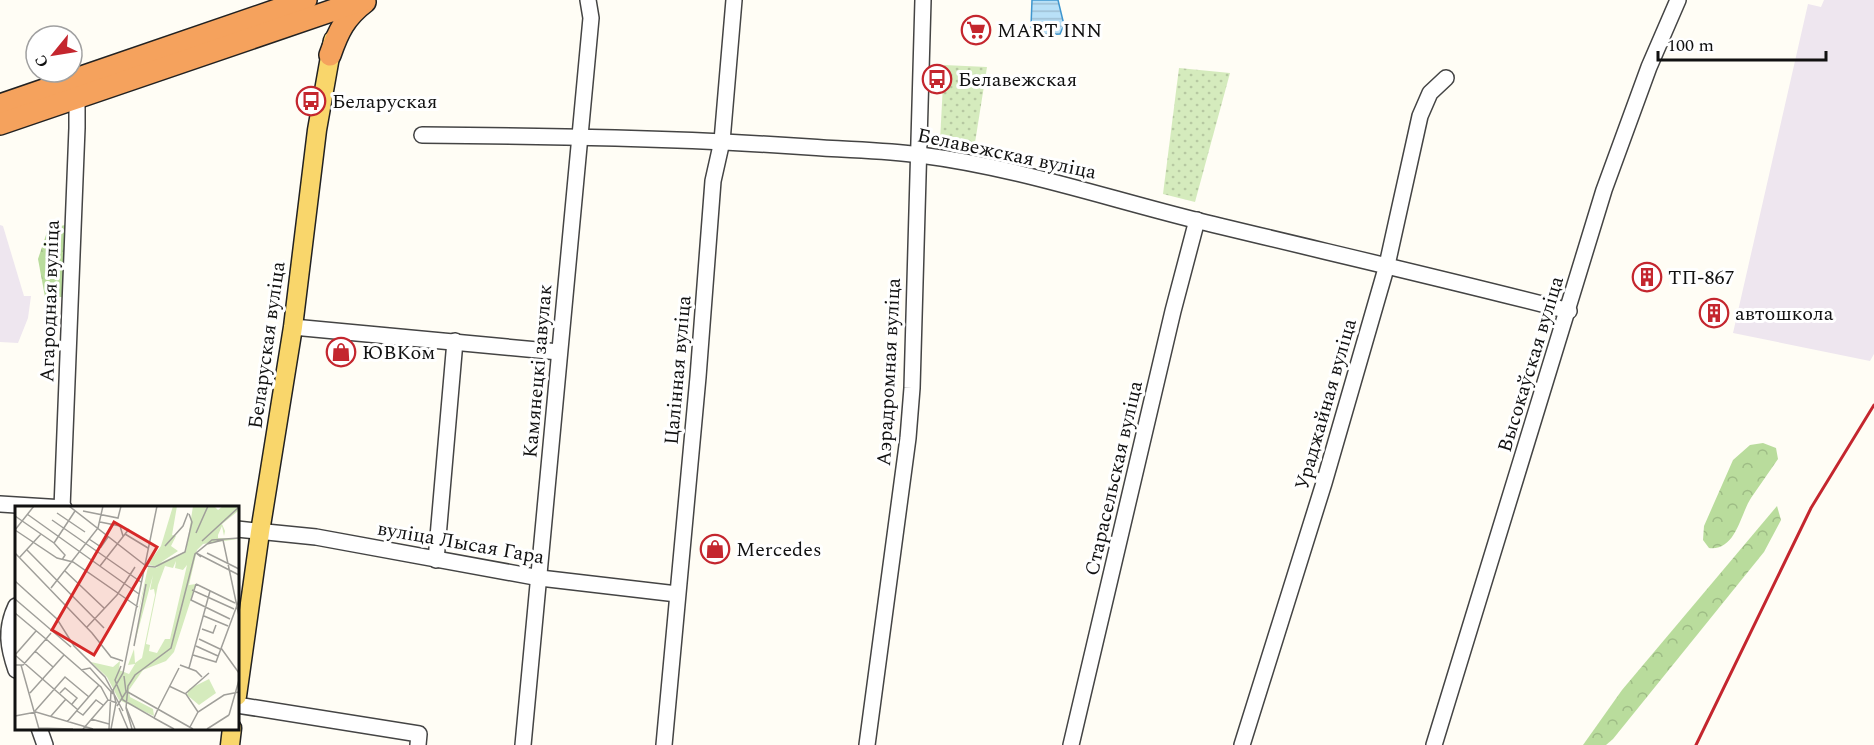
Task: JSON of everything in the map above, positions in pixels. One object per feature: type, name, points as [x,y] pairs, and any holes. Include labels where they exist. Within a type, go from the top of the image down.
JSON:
[{"type":"highway","points":[[0,105],[306,0]]},
{"type":"highway","points":[[0,124],[76,96],[288,26],[336,4],[365,0]]},
{"type":"highway","points":[[330,55],[338,32],[365,0]]},
{"type":"highway","points":[[288,26],[304,24],[317,30],[326,41],[330,55]]},
{"type":"main road","name":"Беларуская вуліца","points":[[238,689],[260,532],[293,327],[312,161],[336,4]]},
{"type":"main road","points":[[230,745],[232,730]]},
{"type":"street","name":"Камянецкі завулак","points":[[523,745],[591,18],[588,0]]},
{"type":"street","name":"Цалінная вуліца","points":[[664,745],[698,377],[713,181],[722,141],[734,0]]},
{"type":"street","name":"Аэрадромная вуліца","points":[[867,745],[908,438],[912,388],[923,0]]},
{"type":"street","name":"Высокаўская вуліца","points":[[1434,745],[1569,311],[1604,190],[1649,68],[1678,0]]},
{"type":"street","name":"Ураджайная вуліца","points":[[1242,745],[1324,483],[1387,265],[1420,116],[1430,93],[1446,78]]},
{"type":"street","name":"Агародная вуліца","points":[[63,506],[76,96]]},
{"type":"street","name":"Белавежская вуліца","points":[[422,135],[580,136],[722,141],[918,155],[1017,174],[1569,311]]},
{"type":"street","name":"Старасельская вуліца","points":[[1071,745],[1173,311],[1197,220]]},
{"type":"street","points":[[293,327],[559,352]]},
{"type":"street","points":[[436,560],[454,341]]},
{"type":"street","points":[[0,504],[32,506]]},
{"type":"street","name":"вуліца Лысая Гара","points":[[238,529],[316,537],[540,578],[677,594]]},
{"type":"street","points":[[15,609],[8,634],[15,667]]},
{"type":"street","points":[[238,705],[419,734],[418,745]]},
{"type":"street","points":[[39,730],[45,745]]},
{"type":"shaded area","points":[[1824,0],[1874,0],[1874,354],[1870,361],[1733,333],[1808,4],[1821,7]]},
{"type":"shaded area","points":[[0,225],[3,226],[24,296],[31,296],[28,318],[18,343],[0,342]]},
{"type":"green space","points":[[944,65],[987,67],[974,149],[940,141]]},
{"type":"green space","points":[[1179,68],[1230,73],[1195,202],[1163,194]]},
{"type":"green space","points":[[65,225],[62,297],[45,297],[38,259],[48,229]]},
{"type":"green space","points":[[1763,443],[1776,448],[1778,459],[1751,498],[1731,538],[1725,544],[1709,548],[1703,540],[1704,526],[1733,460],[1750,445]]},
{"type":"green space","points":[[1777,506],[1781,520],[1764,552],[1613,739],[1606,745],[1583,745],[1622,690]]},
{"type":"water","points":[[1032,0],[1058,0],[1064,25],[1060,34],[1034,33],[1031,27]]},
{"type":"railway","points":[[1696,745],[1811,508],[1874,405]]},
{"type":"place","name":"MART INN","points":[[976,30]]},
{"type":"place","name":"Белавежская","points":[[937,79]]},
{"type":"place","name":"Беларуская","points":[[311,101]]},
{"type":"place","name":"ТП-867","points":[[1647,277]]},
{"type":"place","name":"автошкола","points":[[1714,313]]},
{"type":"place","name":"ЮВКом","points":[[341,352]]},
{"type":"place","name":"Mercedes","points":[[715,549]]}]
